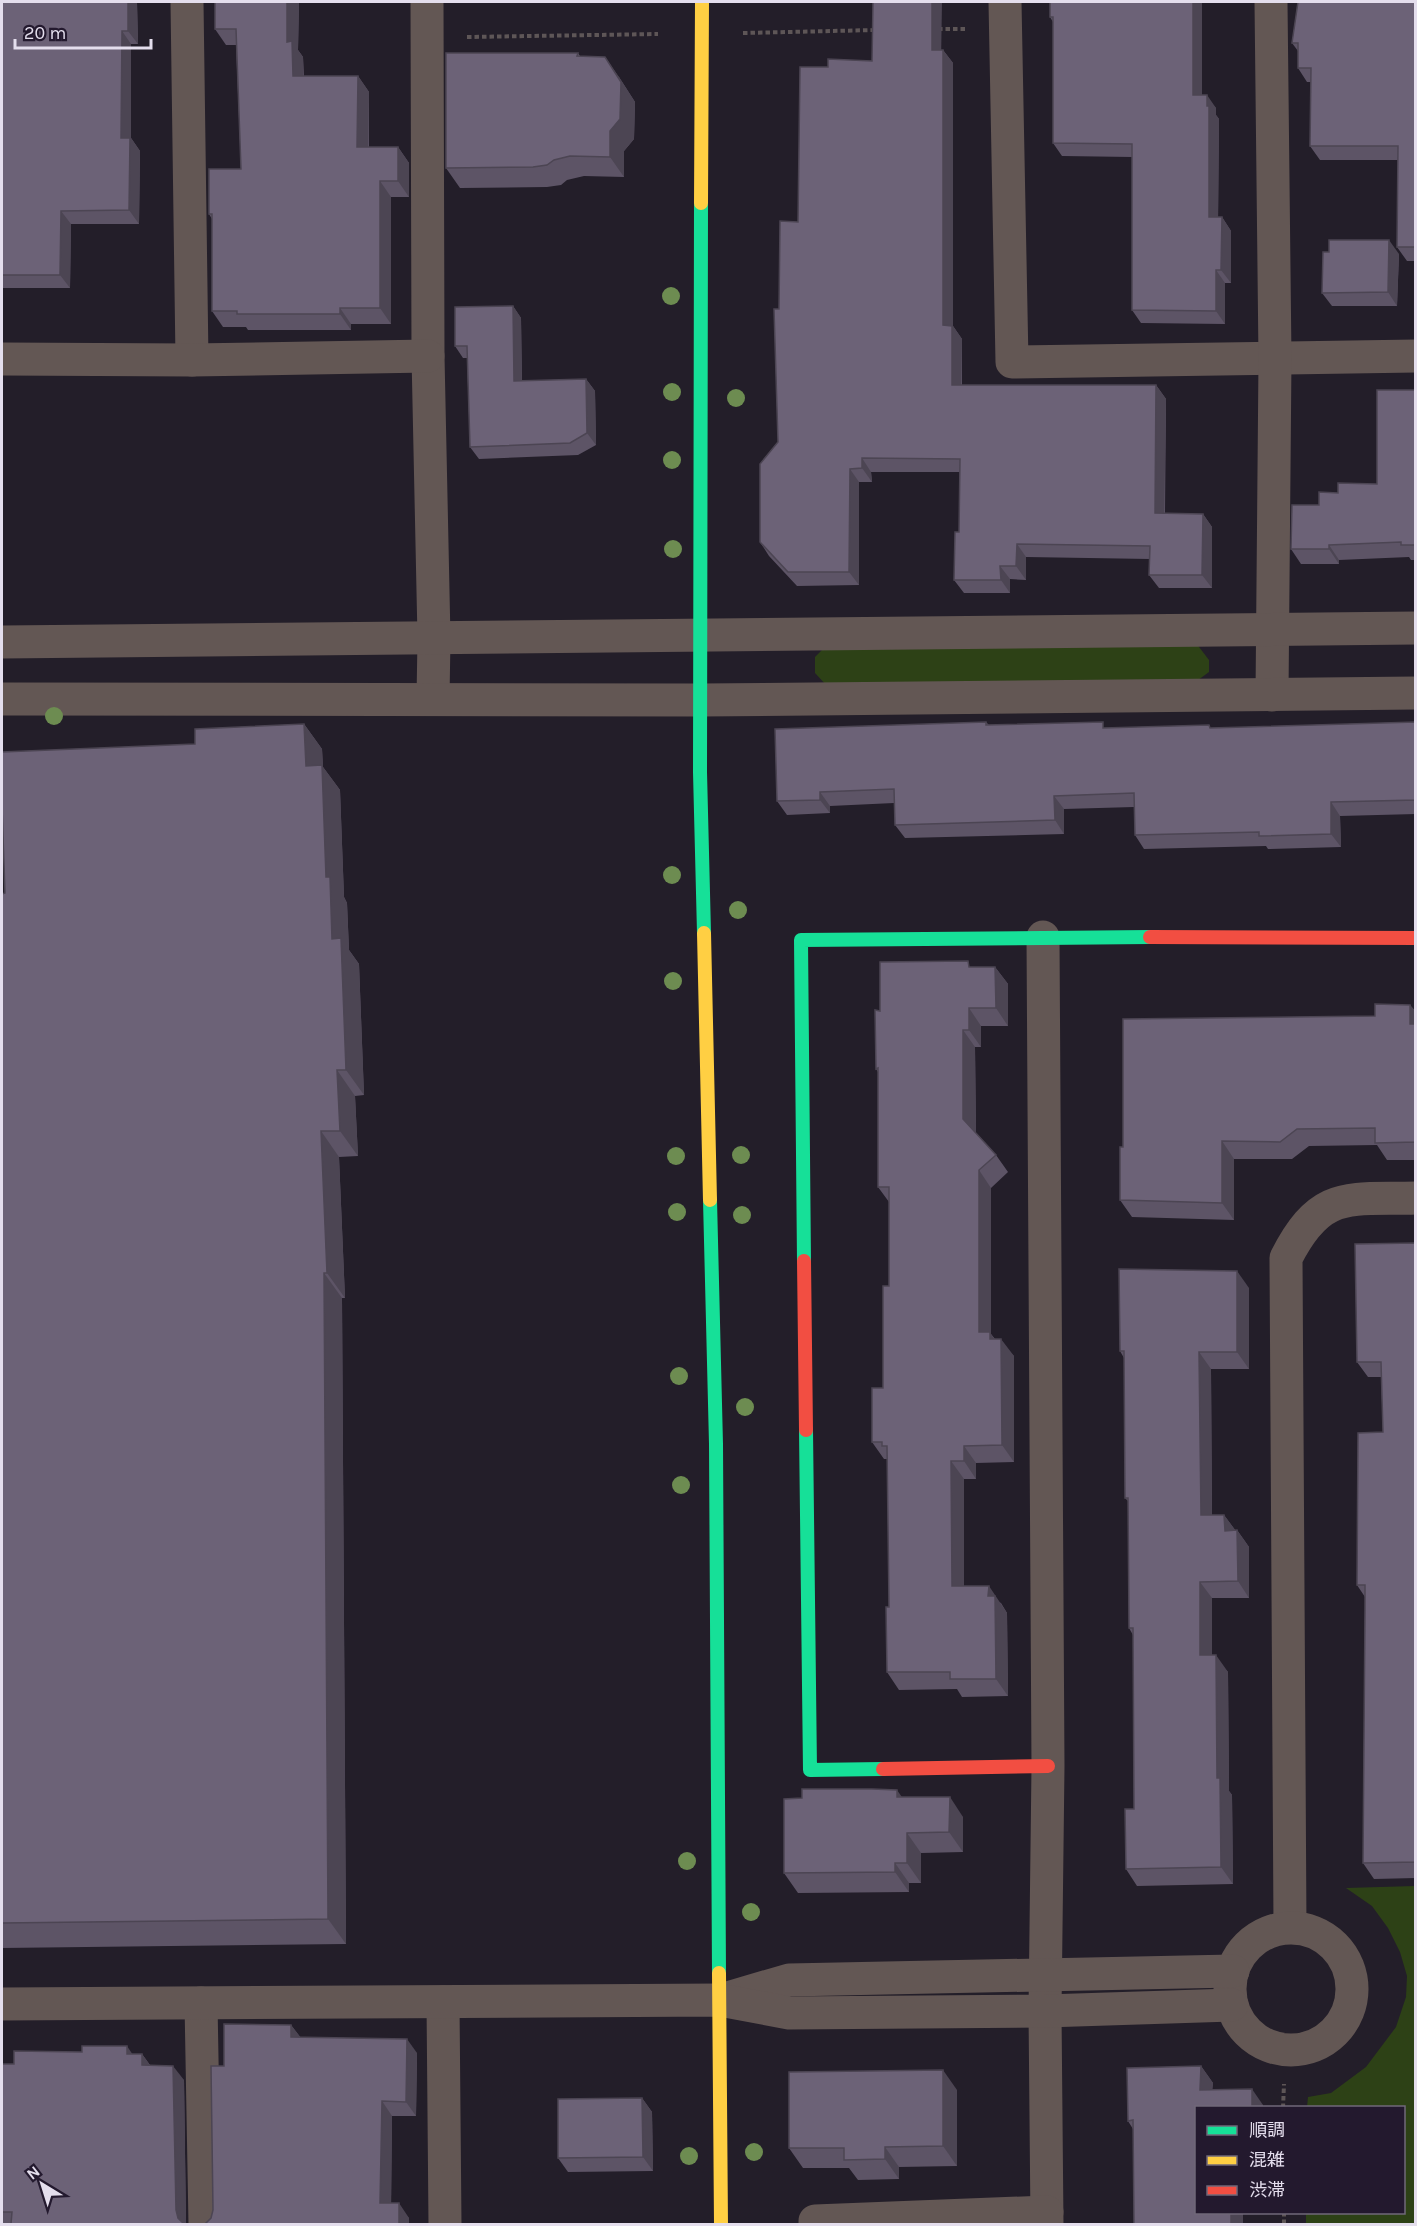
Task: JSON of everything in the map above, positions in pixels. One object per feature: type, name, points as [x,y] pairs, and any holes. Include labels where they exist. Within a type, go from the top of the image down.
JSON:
[{"type":"street","points":[[186,2],[192,360]]},
{"type":"street","points":[[427,2],[428,356],[434,638],[433,699]]},
{"type":"street","points":[[702,2],[700,772],[716,1444],[721,2224]]},
{"type":"street","points":[[1271,2],[1275,359],[1272,695]]},
{"type":"street","points":[[1005,15],[1012,362],[1416,356]]},
{"type":"street","points":[[2,359],[192,360],[428,356]]},
{"type":"street","points":[[2,642],[1416,628]]},
{"type":"street","points":[[2,699],[701,700],[1416,693]]},
{"type":"street","points":[[1048,1766],[810,1770],[801,940],[1043,937],[1416,938]]},
{"type":"street","points":[[815,2224],[815,2221],[1047,2218],[1045,2012],[1048,1766],[1043,937]]},
{"type":"street","points":[[1290,1928],[1286,1258],[1298,1234],[1316,1213],[1342,1200],[1416,1198]]},
{"type":"street","points":[[1290,1928],[1314,1932],[1332,1943],[1346,1960],[1352,1981],[1351,2001],[1342,2021],[1328,2037],[1309,2047],[1288,2050],[1267,2045],[1249,2035],[1236,2017],[1230,1997],[1233,1971],[1239,1956],[1253,1940],[1272,1930],[1290,1928]]},
{"type":"street","points":[[720,2000],[789,1980],[1233,1971]]},
{"type":"street","points":[[2,2004],[720,2000],[789,2013],[1045,2012],[1232,2005]]},
{"type":"street","points":[[443,2002],[445,2224]]},
{"type":"street","points":[[201,2003],[205,2224]]},
{"type":"path","points":[[937,29],[1005,15]]},
{"type":"path","points":[[742,33],[877,30]]},
{"type":"path","points":[[427,37],[658,34]]},
{"type":"path","points":[[1283,2106],[1284,2084]]},
{"type":"green space","points":[[1196,643],[1209,660],[1209,672],[1194,683],[827,686],[815,673],[815,657],[828,644]]},
{"type":"green space","points":[[1415,1886],[1415,2224],[1306,2224],[1306,2214],[1405,2214],[1405,2106],[1307,2106],[1308,2097],[1331,2093],[1366,2067],[1396,2027],[1406,1997],[1407,1976],[1400,1952],[1388,1928],[1372,1906],[1346,1888]]},
{"type":"building","points":[[2,2],[128,2],[128,31],[122,31],[121,138],[130,138],[129,210],[61,211],[60,275],[2,275]]},
{"type":"building","points":[[215,2],[287,2],[287,42],[292,41],[293,76],[358,76],[357,147],[398,147],[398,181],[380,181],[380,308],[340,308],[340,314],[237,314],[237,311],[212,311],[212,214],[209,214],[209,169],[241,169],[236,29],[215,29]]},
{"type":"building","points":[[873,2],[932,2],[932,50],[943,50],[943,325],[952,326],[952,385],[1156,385],[1155,513],[1203,514],[1202,575],[1149,575],[1150,546],[1017,544],[1016,566],[1000,566],[1001,580],[954,580],[955,532],[959,532],[960,459],[862,458],[862,468],[850,469],[849,572],[788,572],[760,542],[760,464],[778,442],[774,309],[779,309],[780,221],[798,222],[800,67],[828,67],[828,59],[872,61]]},
{"type":"building","points":[[1050,2],[1193,2],[1193,95],[1207,95],[1207,106],[1209,106],[1209,217],[1222,217],[1221,270],[1216,270],[1216,311],[1132,310],[1132,144],[1053,143],[1053,17],[1050,17]]},
{"type":"building","points":[[1298,2],[1416,2],[1416,247],[1397,247],[1398,146],[1310,146],[1311,68],[1298,68],[1298,43],[1292,43]]},
{"type":"building","points":[[446,53],[578,53],[577,56],[605,57],[621,82],[620,119],[610,131],[610,157],[570,156],[554,160],[547,165],[533,167],[446,168]]},
{"type":"building","points":[[1329,240],[1389,240],[1388,292],[1322,293],[1323,252],[1329,252]]},
{"type":"building","points":[[513,306],[514,381],[586,379],[587,433],[570,443],[470,447],[467,346],[455,346],[455,307]]},
{"type":"building","points":[[1377,390],[1416,390],[1416,545],[1401,545],[1401,542],[1329,545],[1329,549],[1291,549],[1292,505],[1319,505],[1319,492],[1338,493],[1338,483],[1377,484]]},
{"type":"building","points":[[986,722],[986,725],[1103,722],[1103,728],[1209,725],[1210,728],[1416,722],[1416,800],[1331,802],[1331,834],[1259,836],[1259,832],[1135,835],[1134,793],[1054,796],[1055,820],[895,825],[894,789],[820,792],[820,800],[777,801],[775,729]]},
{"type":"building","points":[[304,724],[306,766],[322,765],[326,877],[330,877],[332,939],[341,938],[346,1070],[337,1070],[340,1131],[321,1131],[327,1273],[324,1273],[328,1919],[2,1923],[2,894],[5,893],[2,752],[195,744],[195,729]]},
{"type":"building","points":[[968,961],[969,967],[995,967],[996,1008],[969,1008],[969,1030],[963,1030],[963,1119],[996,1155],[979,1170],[979,1332],[990,1332],[990,1339],[1001,1339],[1002,1445],[964,1446],[964,1461],[951,1461],[952,1586],[989,1586],[988,1596],[995,1596],[996,1679],[950,1679],[950,1672],[887,1672],[886,1607],[889,1607],[887,1446],[882,1446],[882,1442],[872,1442],[872,1388],[883,1388],[883,1286],[889,1286],[889,1187],[878,1187],[878,1068],[876,1069],[875,1010],[880,1011],[880,962]]},
{"type":"building","points":[[1375,1004],[1410,1005],[1410,1024],[1416,1024],[1416,1142],[1375,1143],[1375,1128],[1297,1129],[1280,1142],[1222,1141],[1222,1203],[1120,1200],[1120,1147],[1123,1147],[1123,1019],[1375,1016]]},
{"type":"building","points":[[1416,1243],[1416,1862],[1363,1863],[1365,1585],[1357,1585],[1358,1433],[1383,1432],[1381,1362],[1357,1362],[1355,1244]]},
{"type":"building","points":[[1119,1269],[1237,1271],[1237,1352],[1199,1352],[1201,1515],[1224,1515],[1225,1531],[1237,1530],[1238,1581],[1200,1582],[1200,1655],[1216,1655],[1217,1778],[1220,1778],[1221,1867],[1126,1869],[1125,1809],[1134,1809],[1133,1628],[1129,1628],[1124,1351],[1120,1351]]},
{"type":"building","points":[[802,1789],[897,1790],[897,1797],[950,1797],[949,1832],[907,1833],[907,1863],[895,1863],[895,1872],[784,1873],[784,1799],[802,1798]]},
{"type":"building","points":[[224,2024],[291,2025],[291,2037],[407,2039],[406,2102],[382,2101],[380,2203],[399,2203],[399,2224],[205,2224],[211,2218],[213,2210],[211,2066],[224,2066]]},
{"type":"building","points":[[82,2046],[127,2046],[127,2054],[142,2054],[142,2065],[173,2066],[176,2210],[178,2218],[184,2224],[11,2224],[12,2212],[2,2212],[2,2064],[14,2064],[14,2051],[82,2052]]},
{"type":"building","points":[[1201,2066],[1200,2090],[1252,2089],[1252,2106],[1195,2106],[1195,2214],[1231,2214],[1231,2224],[1134,2224],[1133,2120],[1128,2121],[1127,2068]]},
{"type":"building","points":[[943,2070],[943,2146],[885,2147],[885,2159],[844,2160],[844,2148],[789,2148],[789,2072]]},
{"type":"building","points":[[642,2098],[643,2157],[558,2158],[558,2099]]},
{"type":"traffic: fast","points":[[701,203],[700,772],[704,933]]},
{"type":"traffic: fast","points":[[804,1261],[801,940],[1150,937]]},
{"type":"traffic: fast","points":[[710,1200],[716,1444],[719,1973]]},
{"type":"traffic: fast","points":[[806,1430],[810,1770],[883,1769]]},
{"type":"traffic: slow","points":[[701,203],[702,2]]},
{"type":"traffic: slow","points":[[704,933],[710,1200]]},
{"type":"traffic: slow","points":[[719,1973],[721,2224]]},
{"type":"traffic: jam","points":[[1150,937],[1416,938]]},
{"type":"traffic: jam","points":[[804,1261],[806,1430]]},
{"type":"traffic: jam","points":[[883,1769],[1048,1766]]}]
